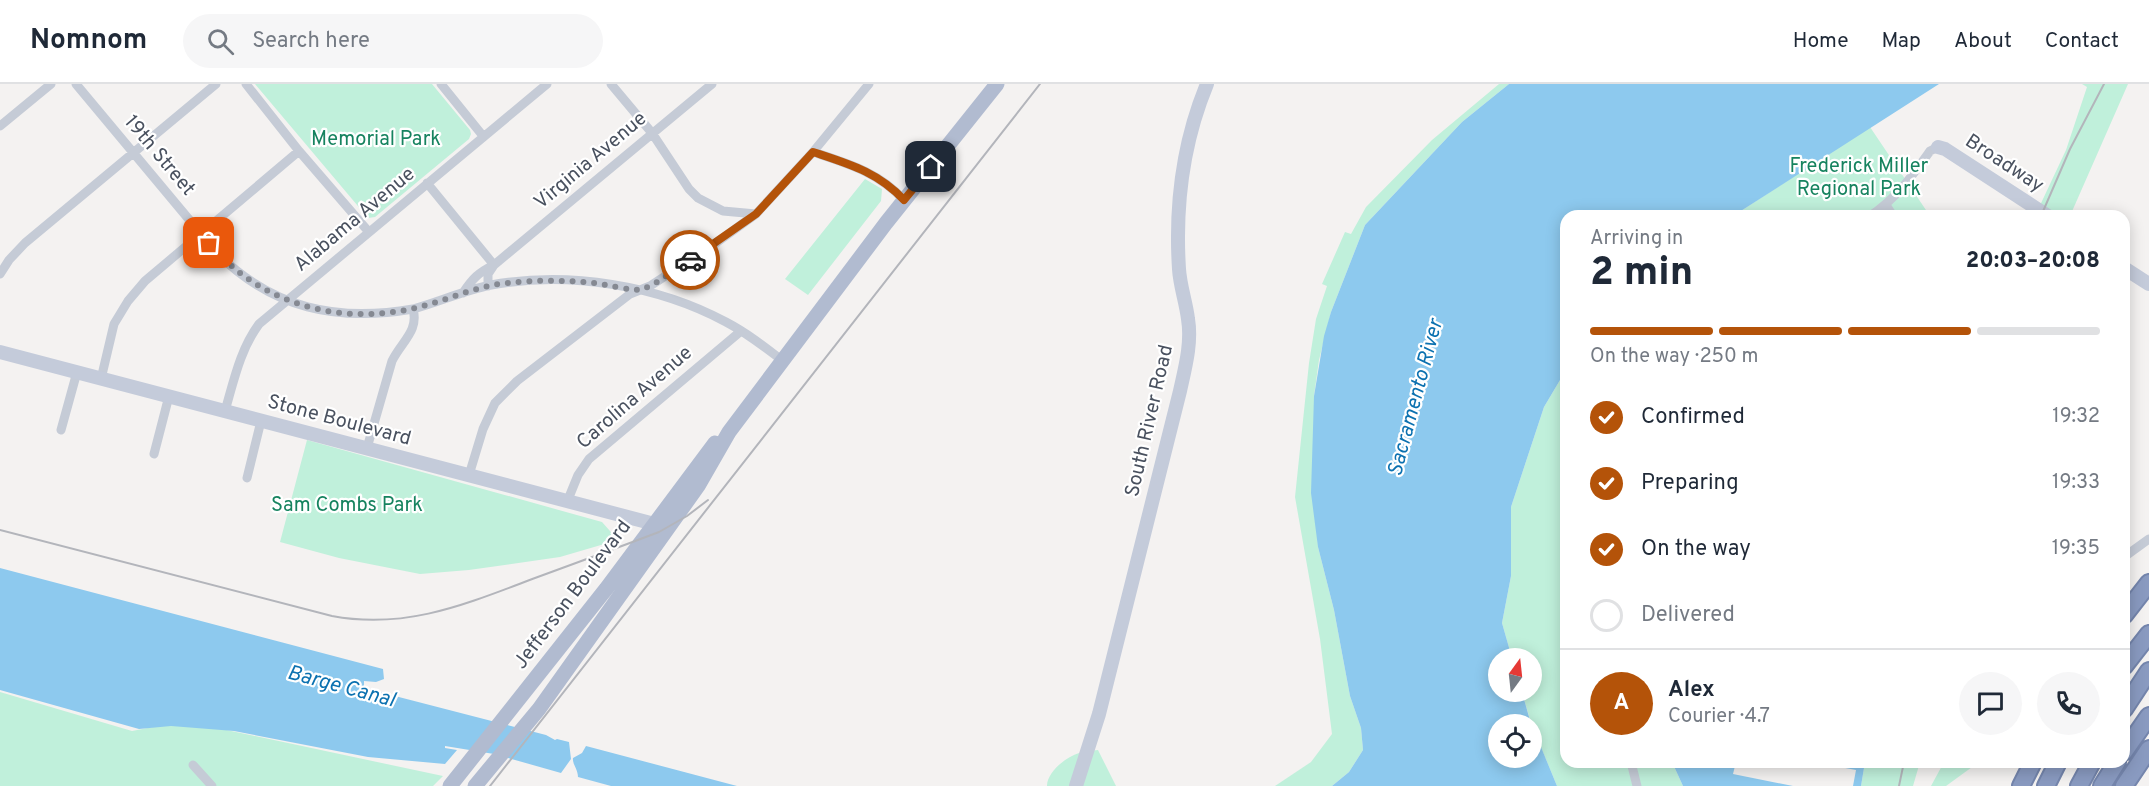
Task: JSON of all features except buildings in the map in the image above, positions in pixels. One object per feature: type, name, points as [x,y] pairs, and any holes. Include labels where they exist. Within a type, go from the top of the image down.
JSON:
[{"type":"highway","points":[[2130,607],[2149,583]]},
{"type":"highway","points":[[2130,658],[2149,634]]},
{"type":"highway","points":[[2130,700],[2148,672]]},
{"type":"highway","points":[[2130,744],[2147,720]]},
{"type":"highway","points":[[2124,786],[2149,749]]},
{"type":"highway","points":[[2021,786],[2030,768]]},
{"type":"highway","points":[[2046,786],[2055,768]]},
{"type":"highway","points":[[2079,786],[2089,768]]},
{"type":"highway","points":[[2102,786],[2113,768]]},
{"type":"main road","name":"Jefferson Boulevard","points":[[450,786],[661,526],[698,486],[729,432],[904,200],[997,84]]},
{"type":"main road","name":"Jefferson Boulevard","points":[[475,786],[539,709],[661,526]]},
{"type":"street","points":[[0,126],[51,84]]},
{"type":"street","name":"19th Street","points":[[76,84],[217,253],[240,274],[272,294],[323,311],[345,314],[380,314],[413,309]]},
{"type":"street","points":[[0,274],[25,243],[216,84]]},
{"type":"street","points":[[246,84],[299,151],[368,231]]},
{"type":"street","points":[[441,84],[483,136]]},
{"type":"street","name":"Alabama Avenue","points":[[225,411],[245,345],[260,324],[368,231],[547,84]]},
{"type":"street","points":[[611,84],[652,133],[689,189],[698,198],[723,211],[756,214]]},
{"type":"street","name":"Virginia Avenue","points":[[463,293],[471,280],[480,272],[494,265],[712,84]]},
{"type":"street","points":[[469,475],[483,429],[495,403],[517,381],[630,294],[713,245],[756,214],[813,152],[869,84]]},
{"type":"street","name":"South River Road","points":[[1078,786],[1099,714],[1188,354],[1189,321],[1179,271],[1178,219],[1184,160],[1207,84]]},
{"type":"street","points":[[1879,210],[1907,184],[1930,151],[1938,147]]},
{"type":"street","name":"Broadway","points":[[1938,147],[1945,149],[2039,210]]},
{"type":"street","points":[[101,379],[114,324],[128,301],[146,281],[299,151]]},
{"type":"street","points":[[813,152],[853,165],[877,176],[891,186],[904,200]]},
{"type":"street","points":[[427,183],[494,265],[488,274],[488,286],[524,282],[574,281],[640,290],[697,309],[741,331],[783,361]]},
{"type":"street","points":[[1886,205],[1889,210]]},
{"type":"street","points":[[2130,272],[2149,284]]},
{"type":"street","name":"Virginia Avenue","points":[[413,309],[488,286]]},
{"type":"street","points":[[367,448],[392,361],[416,320],[413,309]]},
{"type":"street","name":"Carolina Avenue","points":[[567,502],[578,475],[589,459],[741,331]]},
{"type":"street","name":"Stone Boulevard","points":[[0,352],[661,526]]},
{"type":"street","points":[[61,430],[76,372]]},
{"type":"street","points":[[154,454],[169,396]]},
{"type":"street","points":[[247,477],[261,421]]},
{"type":"street","points":[[2130,553],[2149,539]]},
{"type":"street","points":[[193,765],[212,786]]},
{"type":"street","points":[[1632,768],[1637,786]]},
{"type":"green space","name":"Memorial Park","points":[[255,84],[432,84],[471,134],[469,139],[375,217],[368,218]]},
{"type":"green space","points":[[1499,84],[1509,84],[1462,122],[1365,225],[1331,312],[1319,360],[1314,396],[1318,547],[1334,610],[1350,696],[1361,728],[1363,750],[1349,772],[1332,786],[1275,786],[1311,762],[1332,734],[1320,639],[1295,497],[1309,363],[1316,319],[1327,286],[1322,284],[1345,232],[1351,234],[1366,207],[1432,140]]},
{"type":"green space","points":[[2082,84],[2128,84],[2073,210],[2038,210],[2066,150],[2087,87]]},
{"type":"green space","name":"Frederick Miller Regional Park","points":[[1870,127],[1926,210],[1742,210]]},
{"type":"green space","points":[[865,179],[882,189],[881,201],[808,295],[785,279]]},
{"type":"green space","points":[[1560,380],[1560,768],[1675,768],[1683,786],[1557,786],[1542,750],[1542,714],[1528,714],[1525,702],[1542,702],[1542,648],[1509,648],[1502,623],[1511,576],[1511,507],[1544,407]]},
{"type":"green space","name":"Sam Combs Park","points":[[307,440],[602,522],[618,540],[560,557],[469,570],[420,574],[339,558],[280,542]]},
{"type":"green space","points":[[0,692],[132,731],[184,721],[443,776],[433,786],[0,786]]},
{"type":"green space","points":[[1098,750],[1116,786],[1047,786],[1054,770],[1063,762],[1079,753]]},
{"type":"green space","points":[[1864,768],[1918,768],[1913,786],[1861,786]]},
{"type":"green space","points":[[1941,768],[1971,768],[1946,786],[1931,786]]},
{"type":"water","name":"Sacramento River","points":[[1509,84],[1939,84],[1742,210],[1560,210],[1560,380],[1544,407],[1511,507],[1511,576],[1502,623],[1509,648],[1488,648],[1488,702],[1525,702],[1528,714],[1488,714],[1488,768],[1542,768],[1542,749],[1557,786],[1332,786],[1349,772],[1363,750],[1361,728],[1350,696],[1334,610],[1318,547],[1311,493],[1314,396],[1324,336],[1331,312],[1365,225],[1462,122]]},
{"type":"water","name":"Barge Canal","points":[[0,568],[383,669],[384,679],[376,682],[364,681],[364,688],[569,742],[571,759],[561,773],[494,754],[445,746],[445,748],[457,750],[445,764],[368,757],[234,731],[171,726],[139,729],[0,690]]},
{"type":"water","points":[[586,746],[737,786],[611,786],[578,777],[573,758],[582,753]]},
{"type":"water","points":[[1675,768],[1864,768],[1861,786],[1683,786]]},
{"type":"pier","points":[[1734,768],[1845,768],[1856,770],[1853,786],[1793,786],[1733,774]]},
{"type":"railway","points":[[490,786],[1040,84]]},
{"type":"railway","points":[[2044,210],[2070,149],[2104,84]]},
{"type":"railway","points":[[0,530],[332,616],[385,620],[435,612],[510,588],[659,532],[687,516],[708,500]]},
{"type":"railway","points":[[1899,786],[1903,768]]},
{"type":"way so far","points":[[209,243],[240,274],[272,294],[299,305],[323,311],[363,315],[413,309],[488,286],[506,283],[582,282],[640,290],[690,260]]},
{"type":"route","points":[[690,260],[756,214],[813,152],[853,165],[877,176],[891,186],[904,200],[931,167]]}]
